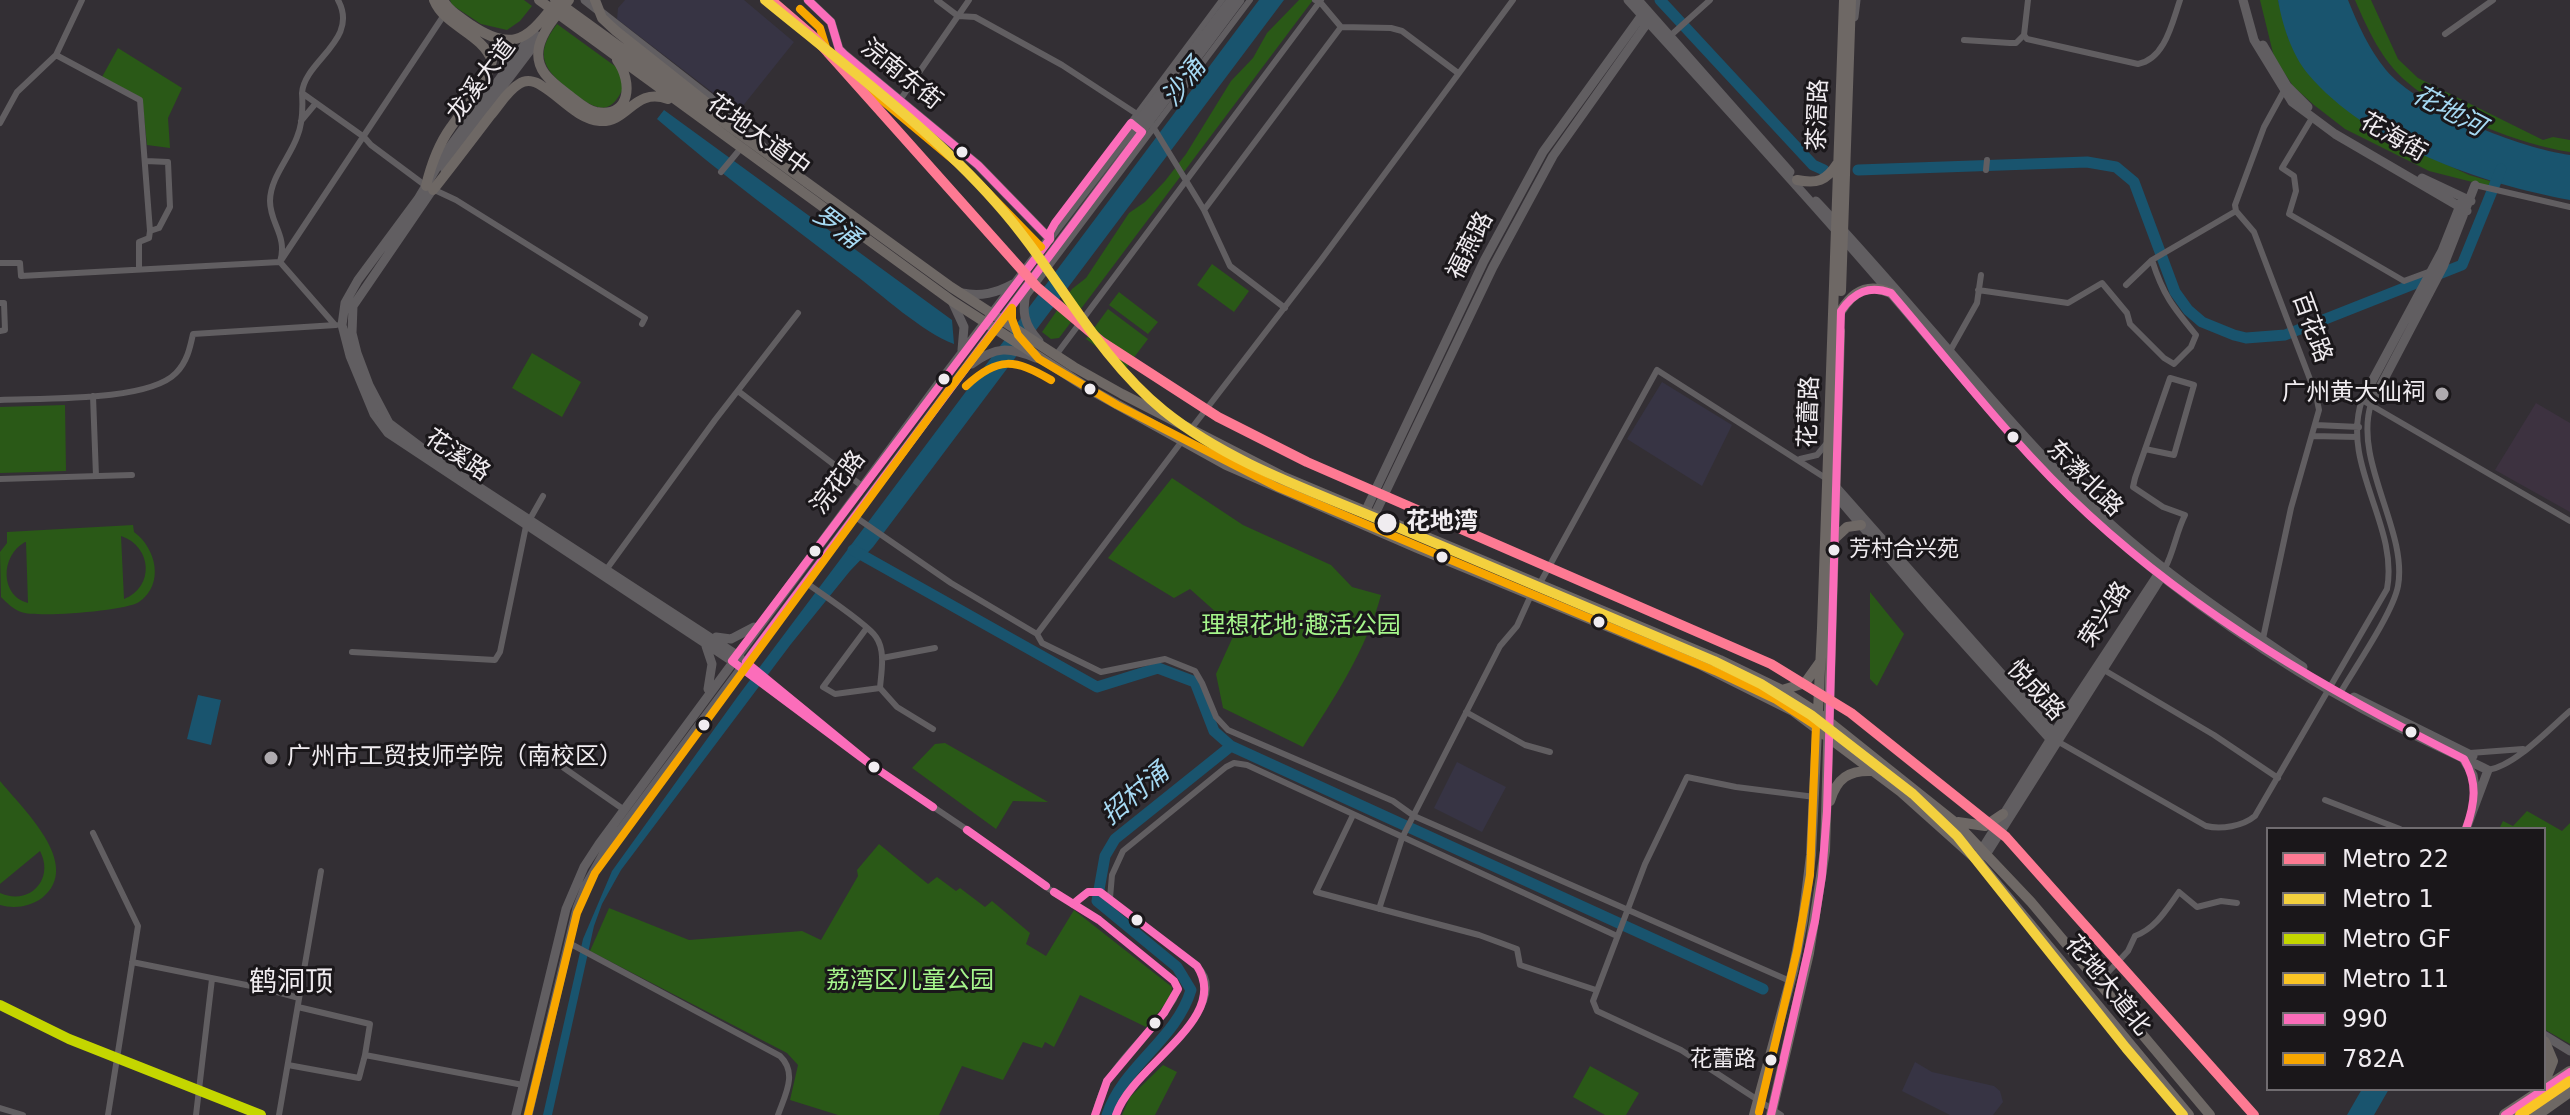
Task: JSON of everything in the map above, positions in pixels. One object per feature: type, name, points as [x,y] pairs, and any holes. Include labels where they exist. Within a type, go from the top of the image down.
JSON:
[{"type":"highway","points":[[2546,1047],[2552,1061],[2546,1076]]},
{"type":"highway","points":[[2546,1087],[2570,1072]]},
{"type":"highway","points":[[2505,1115],[2537,1092]]},
{"type":"highway","points":[[2536,1115],[2567,1098]]},
{"type":"main road","points":[[429,188],[432,162],[439,147],[484,83],[492,61],[484,46],[444,15],[434,0]]},
{"type":"main road","points":[[443,0],[449,9],[489,37],[507,41],[520,37],[543,19]]},
{"type":"main road","name":"花地大道中","points":[[539,0],[741,148],[993,322]]},
{"type":"main road","name":"花地大道中","points":[[557,0],[786,166],[956,296]]},
{"type":"main road","name":"龙溪大道","points":[[543,19],[557,0]]},
{"type":"main road","name":"龙溪大道","points":[[543,34],[569,0]]},
{"type":"main road","points":[[595,0],[602,18],[616,31],[786,166]]},
{"type":"main road","name":"茶滘路","points":[[1840,231],[1847,23],[1841,0]]},
{"type":"main road","name":"茶滘路","points":[[1840,231],[1838,163],[1847,23],[1854,0]]},
{"type":"main road","points":[[543,34],[539,64],[549,80],[594,111],[606,112],[650,96],[664,97],[679,104]]},
{"type":"main road","points":[[429,188],[503,99],[521,82],[541,85],[577,112],[592,119],[609,120],[628,102],[628,89],[626,76],[608,50]]},
{"type":"main road","points":[[1797,180],[1821,181],[1830,175],[1838,163]]},
{"type":"main road","name":"花蕾路","points":[[1754,1115],[1803,920],[1815,797],[1841,311],[1840,231]]},
{"type":"main road","name":"花蕾路","points":[[1774,1113],[1815,921],[1827,811],[1833,540],[1829,440],[1840,231]]},
{"type":"main road","points":[[1841,311],[1847,300],[1862,290],[1875,288],[1891,293]]},
{"type":"main road","name":"花地大道北","points":[[993,322],[1182,441],[1226,465],[1744,685],[1793,711],[1929,815],[1977,860],[2126,1043],[2189,1115]]},
{"type":"main road","name":"花地大道北","points":[[1041,352],[1249,461],[1720,660],[1782,690],[1818,713],[1953,820],[1984,851],[2210,1115]]},
{"type":"main road","points":[[1833,540],[1847,527],[1861,525]]},
{"type":"main road","points":[[1782,690],[1805,683],[1821,660]]},
{"type":"main road","points":[[1827,811],[1839,781],[1856,770],[1872,771]]},
{"type":"main road","points":[[1953,820],[1985,826],[2003,814]]},
{"type":"street","points":[[0,123],[17,92],[56,55],[81,2],[72,0]]},
{"type":"street","points":[[280,262],[283,243],[269,203],[272,189],[297,137],[303,82],[323,60],[341,29],[345,15],[338,0]]},
{"type":"street","points":[[585,0],[731,114],[769,152]]},
{"type":"street","name":"浣南东街","points":[[808,0],[831,22],[844,54],[986,172],[1050,239]]},
{"type":"street","points":[[937,0],[958,16],[975,17],[1082,77],[1146,120],[1204,210],[1230,266],[1285,308]]},
{"type":"street","points":[[900,100],[969,0]]},
{"type":"street","points":[[1212,19],[1222,0]]},
{"type":"street","name":"浣花路","points":[[1146,120],[1212,19],[1231,0]]},
{"type":"street","name":"浣花路","points":[[528,1115],[586,885],[605,851],[747,667],[805,582],[960,374],[974,360],[993,322],[1026,289],[1050,239],[1240,0]]},
{"type":"street","points":[[1041,352],[1024,314],[1026,289],[1146,120],[1250,0]]},
{"type":"street","points":[[1191,430],[1513,0]]},
{"type":"street","name":"东漖北路","points":[[1628,0],[2082,497],[2162,572]]},
{"type":"street","name":"东漖北路","points":[[1638,0],[1797,180],[1982,400],[2063,489],[2110,533],[2262,643],[2340,693],[2490,770]]},
{"type":"street","points":[[1670,36],[1710,0]]},
{"type":"street","points":[[1964,40],[2016,43],[2024,35],[2028,0]]},
{"type":"street","points":[[2024,35],[2031,41],[2127,62],[2147,62],[2159,53],[2180,0]]},
{"type":"street","name":"花海街","points":[[2246,0],[2260,38],[2292,102],[2312,118],[2465,204]]},
{"type":"street","points":[[2445,34],[2493,0]]},
{"type":"street","points":[[1041,352],[1186,180],[1318,1],[1341,27],[1402,31],[1458,73]]},
{"type":"street","points":[[280,262],[444,15]]},
{"type":"street","name":"龙溪大道","points":[[482,108],[543,19]]},
{"type":"street","name":"福燕路","points":[[1369,514],[1493,267],[1553,156],[1645,19]]},
{"type":"street","points":[[1204,210],[1341,27]]},
{"type":"street","name":"龙溪大道","points":[[429,188],[446,152],[543,34]]},
{"type":"street","points":[[56,55],[140,100],[150,231],[149,238],[139,242],[139,269]]},
{"type":"street","points":[[2126,285],[2153,259],[2236,211],[2237,199],[2264,127],[2285,88]]},
{"type":"street","name":"花海街","points":[[2285,88],[2346,134],[2465,204]]},
{"type":"street","points":[[302,93],[429,188],[456,200],[645,318],[642,324]]},
{"type":"street","points":[[301,121],[316,103]]},
{"type":"street","points":[[2312,118],[2282,168],[2294,176],[2296,191],[2289,214],[2404,281],[2431,271]]},
{"type":"street","name":"浣花路","points":[[516,1115],[570,899],[584,867],[706,695],[961,353],[1026,289],[1136,127]]},
{"type":"street","points":[[721,172],[741,148]]},
{"type":"street","points":[[1986,170],[1987,160]]},
{"type":"street","points":[[146,161],[168,162],[170,192],[170,207],[159,228],[150,231]]},
{"type":"street","points":[[2054,738],[2206,826],[2215,828],[2252,820],[2380,603],[2389,576],[2387,554],[2356,438],[2366,402],[2412,302],[2475,185],[2570,207]]},
{"type":"street","points":[[339,325],[351,290],[429,188]]},
{"type":"street","name":"花溪路","points":[[429,188],[353,306],[352,331],[357,353],[381,410],[398,432],[528,523],[606,570],[747,667]]},
{"type":"street","points":[[2340,693],[2387,612],[2398,584],[2397,554],[2366,431],[2366,402],[2443,267],[2465,204]]},
{"type":"street","name":"百花路","points":[[2236,211],[2254,232],[2318,402],[2316,425],[2291,508],[2262,643]]},
{"type":"street","points":[[1978,290],[2068,303],[2102,283],[2127,313],[2130,324],[2174,364],[2191,347],[2196,335],[2169,304],[2160,286],[2153,259]]},
{"type":"street","points":[[0,263],[20,263],[21,276],[280,262],[339,325]]},
{"type":"street","points":[[1950,351],[1977,303],[1981,275]]},
{"type":"street","points":[[961,353],[965,337],[956,296],[1026,289]]},
{"type":"street","points":[[0,303],[4,303],[2,315],[5,330],[0,331]]},
{"type":"street","points":[[606,570],[798,313]]},
{"type":"street","points":[[0,400],[132,392],[166,381],[183,364],[193,334],[339,325]]},
{"type":"street","name":"花溪路","points":[[339,325],[374,414],[388,433],[708,640]]},
{"type":"street","points":[[974,360],[998,350],[1041,352]]},
{"type":"street","points":[[1539,585],[1657,370],[1798,459],[1832,486]]},
{"type":"street","points":[[2145,449],[2174,455],[2194,385],[2170,378],[2145,449],[2133,487],[2163,507],[2185,515],[2174,552],[2162,572]]},
{"type":"street","points":[[738,391],[862,486]]},
{"type":"street","points":[[93,396],[96,476]]},
{"type":"street","points":[[2366,402],[2570,521]]},
{"type":"street","points":[[2316,425],[2357,427],[2366,431]]},
{"type":"street","points":[[2313,436],[2356,438],[2366,431]]},
{"type":"street","points":[[1798,459],[1817,455],[1829,440]]},
{"type":"street","points":[[1037,634],[1182,441]]},
{"type":"street","points":[[0,479],[132,475]]},
{"type":"street","name":"悦成路","points":[[1832,486],[1861,525],[2054,738]]},
{"type":"street","name":"悦成路","points":[[1832,486],[2054,738]]},
{"type":"street","points":[[352,652],[495,660],[500,652],[528,523],[543,496]]},
{"type":"street","points":[[854,516],[951,583],[1037,634],[1042,643],[1101,672],[1165,659],[1195,671],[1216,717],[1228,730],[1393,801],[1412,818],[1626,913],[1790,981]]},
{"type":"street","name":"荣兴路","points":[[1977,860],[2054,738],[2104,670],[2162,572]]},
{"type":"street","name":"荣兴路","points":[[1984,851],[2003,814],[2162,572]]},
{"type":"street","points":[[805,582],[876,637],[882,658],[880,688],[897,707],[933,729]]},
{"type":"street","points":[[1379,909],[1403,836],[1500,646],[1517,626],[1531,595]]},
{"type":"street","points":[[706,695],[713,674],[708,640],[731,639],[760,623]]},
{"type":"street","points":[[866,629],[823,687],[835,694],[880,688]]},
{"type":"street","points":[[882,658],[935,648]]},
{"type":"street","points":[[747,667],[874,767],[1099,920],[1174,981],[1178,989],[1168,1008],[1108,1077],[1095,1115]]},
{"type":"street","points":[[2104,670],[2214,735],[2278,778]]},
{"type":"street","points":[[2469,827],[2490,770],[2526,749],[2570,711]]},
{"type":"street","points":[[1466,712],[1525,745],[1550,752]]},
{"type":"street","points":[[2476,802],[2475,781],[2465,756],[2526,749]]},
{"type":"street","points":[[1107,897],[1112,875],[1123,851],[1234,763],[1247,765],[1618,935]]},
{"type":"street","points":[[564,768],[623,809]]},
{"type":"street","points":[[2469,827],[2490,770]]},
{"type":"street","points":[[1774,1113],[1681,1050],[1597,1011],[1593,1001],[1645,864],[1687,777],[1815,797]]},
{"type":"street","points":[[2325,800],[2395,827]]},
{"type":"street","points":[[1353,815],[1316,892],[1479,935],[1517,949],[1520,965],[1596,990]]},
{"type":"street","points":[[93,833],[138,926],[108,1115]]},
{"type":"street","points":[[279,1115],[321,871]]},
{"type":"street","points":[[1073,904],[1081,896],[1095,890],[1107,897],[1197,966],[1206,976],[1208,985],[1202,1005],[1182,1035],[1131,1087],[1116,1115]]},
{"type":"street","points":[[2098,983],[2128,951],[2135,936],[2146,932],[2157,921],[2179,892],[2197,907],[2221,901],[2237,903]]},
{"type":"street","points":[[572,944],[780,1056],[787,1063],[790,1079],[778,1115]]},
{"type":"street","points":[[132,962],[299,998]]},
{"type":"street","points":[[196,1115],[212,979]]},
{"type":"street","points":[[288,1065],[359,1078],[365,1055],[370,1024],[298,1007]]},
{"type":"street","points":[[2546,1036],[2570,1051]]},
{"type":"street","points":[[2546,1043],[2570,1057]]},
{"type":"street","points":[[365,1055],[523,1085]]},
{"type":"street","points":[[0,1108],[23,1115]]},
{"type":"shaded area","points":[[625,0],[744,0],[794,42],[738,112],[617,19],[618,8]]},
{"type":"shaded area","points":[[1662,382],[1732,425],[1702,486],[1627,439]]},
{"type":"shaded area","points":[[2536,403],[2570,423],[2570,512],[2495,470]]},
{"type":"shaded area","points":[[1457,762],[1506,787],[1482,832],[1434,808]]},
{"type":"shaded area","points":[[1915,1062],[1932,1072],[1994,1086],[2000,1091],[2003,1102],[1993,1115],[1950,1115],[1902,1091]]},
{"type":"green space","points":[[450,0],[524,0],[532,6],[520,21],[507,30],[481,24],[452,5]]},
{"type":"green space","points":[[1299,0],[1313,0],[1059,338],[1051,339],[1042,332],[1072,289],[1086,278],[1129,213],[1145,202],[1165,181],[1186,154],[1231,81],[1253,58],[1267,33]]},
{"type":"green space","points":[[2260,0],[2278,0],[2288,38],[2392,139],[2469,175],[2493,182],[2492,187],[2429,171],[2345,129],[2314,105],[2293,86],[2274,57]]},
{"type":"green space","points":[[2355,0],[2371,0],[2398,59],[2418,78],[2543,140],[2553,137],[2570,140],[2570,152],[2529,143],[2484,127],[2423,94],[2398,74],[2383,55]]},
{"type":"green space","points":[[557,24],[619,69],[624,86],[613,104],[600,108],[594,106],[548,69],[545,45]]},
{"type":"green space","points":[[118,48],[182,88],[168,118],[170,148],[147,145],[142,98],[102,77]]},
{"type":"green space","points":[[1212,264],[1249,291],[1234,312],[1197,285]]},
{"type":"green space","points":[[1119,292],[1158,322],[1148,334],[1109,305]]},
{"type":"green space","points":[[1108,309],[1148,339],[1126,368],[1086,339]]},
{"type":"green space","points":[[532,353],[581,382],[562,417],[512,388]]},
{"type":"green space","points":[[65,405],[66,471],[0,473],[0,407]]},
{"type":"green space","name":"理想花地·趣活公园","points":[[1172,478],[1243,525],[1331,565],[1352,587],[1381,595],[1358,655],[1303,747],[1223,708],[1216,674],[1236,630],[1190,589],[1174,598],[1108,558]]},
{"type":"green space","points":[[133,525],[134,532],[152,556],[155,576],[152,586],[139,602],[117,608],[62,614],[21,612],[1,597],[0,552],[7,543],[7,532]],"holes":[[[121,536],[139,548],[146,567],[141,586],[124,599]],[[26,542],[28,603],[19,599],[8,584],[8,566],[17,548]]]},
{"type":"green space","points":[[1870,592],[1904,634],[1877,686],[1870,679]]},
{"type":"green space","points":[[945,743],[1048,802],[1013,801],[996,829],[912,768],[935,744]]},
{"type":"green space","points":[[0,781],[45,837],[56,870],[53,885],[42,898],[21,906],[0,905],[0,893],[21,896],[29,893],[42,880],[44,862],[40,851],[0,884]]},
{"type":"green space","points":[[2527,811],[2562,831],[2570,823],[2570,1044],[2546,1030],[2546,827],[2500,827],[2503,821],[2513,826]]},
{"type":"green space","name":"荔湾区儿童公园","points":[[879,844],[928,884],[937,877],[956,891],[960,888],[985,907],[992,901],[1030,933],[1026,944],[1046,956],[1074,910],[1172,987],[1171,997],[1146,1027],[1080,995],[1054,1047],[1045,1042],[1042,1048],[1023,1042],[1003,1080],[962,1066],[939,1115],[838,1115],[790,1100],[798,1065],[787,1053],[590,951],[609,908],[689,940],[802,931],[821,940],[858,876],[857,870]]},
{"type":"green space","points":[[1163,1065],[1177,1072],[1155,1115],[1122,1115],[1130,1097]]},
{"type":"green space","points":[[1590,1066],[1639,1093],[1626,1115],[1605,1115],[1573,1097]]},
{"type":"water","points":[[1259,0],[1284,0],[873,547],[791,644],[621,870],[594,926],[552,1115],[543,1115],[583,939],[612,871],[738,696]]},
{"type":"water","points":[[2278,0],[2348,0],[2380,62],[2401,85],[2472,124],[2525,144],[2570,155],[2570,200],[2464,172],[2428,157],[2361,121],[2333,99],[2302,66],[2288,39]]},
{"type":"water","points":[[664,110],[952,320],[954,344],[902,312],[705,159],[657,119]]},
{"type":"water","points":[[198,695],[221,700],[211,745],[187,739]]},
{"type":"water","points":[[2361,1091],[2388,1091],[2374,1115],[2347,1115]]},
{"type":"waterway","points":[[1660,0],[1813,165],[1824,170]]},
{"type":"waterway","points":[[1858,170],[2087,162],[2116,167],[2134,182],[2175,292],[2188,310],[2202,322],[2246,338],[2285,335],[2462,265],[2501,169]]},
{"type":"waterway","points":[[853,550],[1097,687],[1158,668],[1195,682],[1214,731],[1231,746],[1763,989]]},
{"type":"waterway","name":"招村涌","points":[[1107,1115],[1125,1082],[1174,1024],[1191,990],[1177,967],[1097,901],[1105,856],[1115,839],[1231,746]]},
{"type":"metro line","name":"1","points":[[765,0],[885,98],[971,176],[1018,230],[1117,364],[1164,411],[1190,430],[1273,475],[1714,661],[1761,684],[1811,715],[1913,794],[1957,836],[2183,1115]]},
{"type":"metro line","name":"22","points":[[771,0],[814,37],[1037,287],[1102,342],[1218,417],[1307,462],[1771,664],[1851,713],[2006,837],[2254,1115]]},
{"type":"metro line","name":"GF","points":[[0,1005],[69,1039],[261,1115]]},
{"type":"metro line","name":"11","points":[[2520,1115],[2570,1081]]},
{"type":"transit line","name":"990","points":[[808,0],[831,22],[839,49],[844,54],[978,165],[1050,239]]},
{"type":"transit line","name":"782A","points":[[800,9],[820,28],[828,54],[836,62],[970,174],[1041,247]]},
{"type":"transit line","name":"990","points":[[1131,123],[1142,132],[746,662],[874,767],[732,661],[1050,239],[1055,223],[1131,123]]},
{"type":"transit line","name":"990","points":[[1771,1115],[1815,921],[1822,876],[1827,811],[1841,311],[1851,299],[1863,292],[1876,290],[1891,293],[2036,463],[2089,515],[2176,587],[2316,679],[2464,759],[2474,793],[2467,827]]},
{"type":"transit line","name":"782A","points":[[528,1115],[577,913],[595,873],[1012,308],[1018,335],[1039,359],[1117,405],[1277,487],[1715,671],[1776,700],[1816,726],[1810,875],[1797,951],[1759,1112]]},
{"type":"transit line","name":"782A","points":[[966,386],[988,369],[1007,364],[1027,368],[1051,380]]},
{"type":"transit line","name":"990","points":[[874,767],[933,807]]},
{"type":"transit line","name":"990","points":[[874,767],[933,807]]},
{"type":"transit line","name":"990","points":[[967,830],[1046,886]]},
{"type":"transit line","name":"990","points":[[967,830],[1046,886]]},
{"type":"transit line","name":"990","points":[[1054,892],[1099,920],[1174,981],[1178,989],[1164,1013],[1107,1081],[1095,1115]]},
{"type":"transit line","name":"990","points":[[1073,904],[1088,892],[1100,892],[1197,966],[1204,986],[1201,1005],[1191,1023],[1140,1078],[1116,1115]]},
{"type":"transit line","name":"990","points":[[2546,1088],[2570,1072]]},
{"type":"transit line","name":"990","points":[[2505,1115],[2541,1091]]},
{"type":"place","name":"广州黄大仙祠","points":[[2442,394]]},
{"type":"place","name":"花地湾","points":[[1387,523]]},
{"type":"place","name":"芳村合兴苑","points":[[1834,550]]},
{"type":"place","name":"广州市工贸技师学院（南校区）","points":[[271,758]]},
{"type":"place","name":"花蕾路","points":[[1771,1060]]},
{"type":"district","name":"鹤洞顶","points":[[291,984]]},
{"type":"water label","name":"沙涌","points":[[1185,83]]},
{"type":"water label","name":"花地河","points":[[2448,112]]},
{"type":"water label","name":"罗涌","points":[[836,228]]}]
